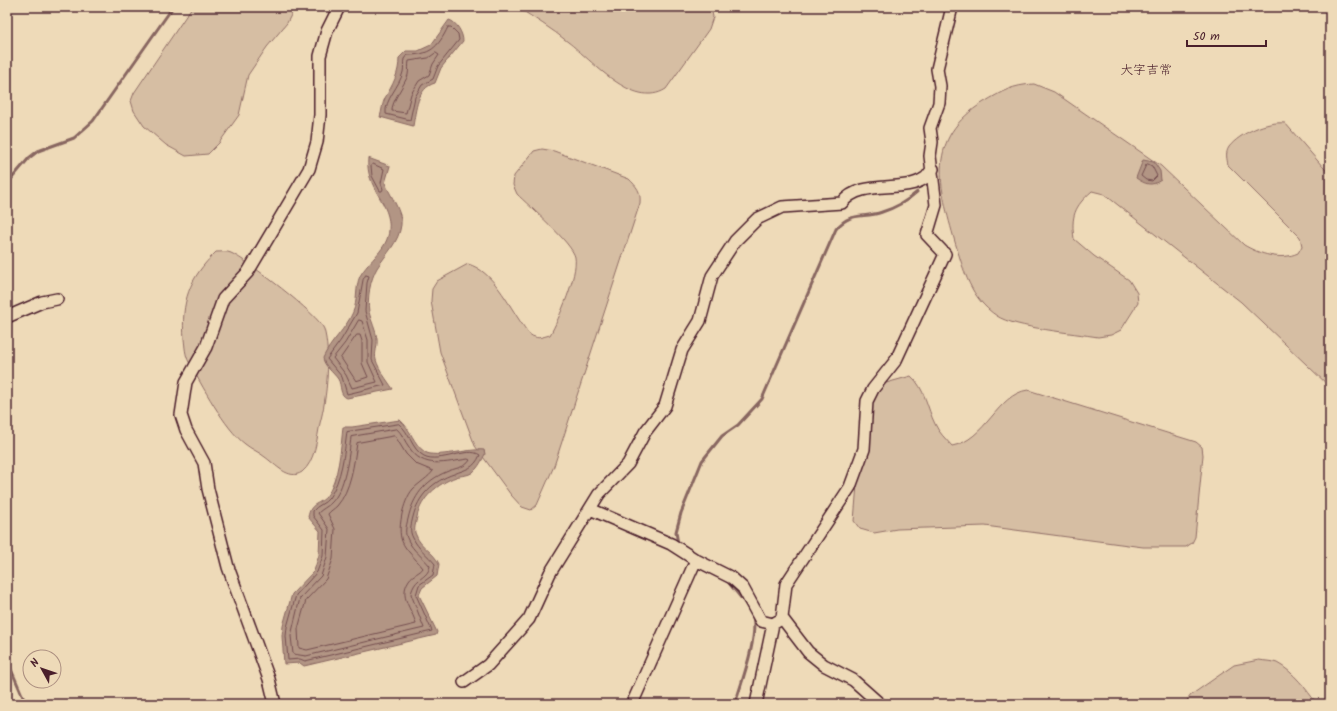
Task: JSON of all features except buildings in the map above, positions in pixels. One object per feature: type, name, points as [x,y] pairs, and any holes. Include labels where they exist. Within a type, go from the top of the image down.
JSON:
[{"type":"street","points":[[275,704],[269,679],[228,567],[208,489],[204,463],[186,430],[181,415],[186,382],[206,347],[223,299],[248,272],[309,169],[318,136],[320,56],[327,31],[339,7]]},
{"type":"street","points":[[756,704],[778,621],[786,584],[850,487],[864,449],[867,402],[872,389],[896,360],[945,254],[927,235],[936,204],[933,168],[930,156],[932,142],[930,128],[939,103],[940,86],[937,69],[952,7]]},
{"type":"street","points":[[464,682],[488,666],[529,619],[550,573],[599,494],[628,464],[645,432],[665,406],[682,350],[700,321],[712,276],[736,241],[757,219],[782,207],[842,203],[848,196],[870,189],[914,183],[925,178],[933,168]]},
{"type":"street","points":[[7,317],[42,302],[56,300]]},
{"type":"street","points":[[590,509],[671,544],[696,560],[732,578],[743,588],[761,621],[778,621],[824,666],[853,680],[880,704]]},
{"type":"street","points":[[632,704],[696,560]]},
{"type":"shaded area","points":[[192,7],[295,7],[287,23],[267,47],[248,75],[239,115],[219,143],[208,154],[186,156],[166,145],[144,126],[134,111],[131,101],[134,93]]},
{"type":"shaded area","points":[[517,7],[711,7],[713,17],[709,29],[666,89],[653,94],[640,93],[627,88],[614,80],[562,37]]},
{"type":"shaded area","points":[[1034,84],[1054,92],[1161,166],[1244,245],[1263,254],[1277,256],[1298,253],[1302,246],[1300,237],[1228,165],[1227,154],[1229,147],[1234,142],[1254,129],[1270,124],[1285,123],[1330,175],[1330,387],[1241,302],[1104,194],[1092,191],[1081,202],[1075,212],[1073,224],[1074,239],[1094,256],[1129,280],[1137,293],[1138,303],[1121,330],[1111,335],[1098,337],[1045,330],[1017,324],[997,316],[980,301],[965,273],[944,202],[941,164],[945,147],[952,131],[965,116],[984,102],[1008,89]]},
{"type":"shaded area","points":[[542,149],[554,151],[629,179],[638,190],[640,195],[640,203],[554,466],[537,505],[531,510],[522,507],[511,495],[475,446],[440,352],[431,301],[432,289],[437,281],[468,264],[477,268],[492,281],[531,335],[538,338],[550,335],[563,308],[571,285],[574,275],[575,257],[558,234],[517,194],[513,185],[514,176],[534,151]]},
{"type":"shaded area","points":[[216,252],[231,253],[252,266],[282,288],[310,312],[324,329],[328,363],[322,413],[313,456],[306,468],[297,474],[287,473],[282,470],[263,455],[247,446],[237,437],[214,406],[187,357],[185,351],[183,326],[184,313],[189,291],[199,271]]},
{"type":"shaded area","points":[[911,376],[920,386],[937,427],[952,446],[964,442],[974,435],[1008,400],[1017,393],[1028,390],[1196,442],[1202,447],[1203,455],[1195,537],[1192,543],[1186,547],[1143,547],[985,526],[897,529],[874,533],[860,529],[854,521],[863,412],[886,383]]},
{"type":"shaded area","points":[[1259,660],[1275,662],[1289,671],[1317,704],[1184,704],[1191,695],[1234,665]]},
{"type":"water","points":[[449,20],[455,23],[459,29],[463,41],[441,68],[435,83],[424,90],[418,100],[413,126],[380,117],[384,100],[397,74],[399,58],[406,51],[418,51],[431,45]]},
{"type":"water","points":[[368,158],[390,166],[385,183],[398,210],[401,220],[398,237],[392,248],[377,268],[371,284],[368,301],[369,312],[377,339],[375,355],[377,364],[393,389],[347,398],[344,397],[342,393],[338,379],[327,366],[323,358],[353,312],[356,303],[360,276],[382,249],[388,237],[389,220],[387,212],[370,179]]},
{"type":"water","points":[[1143,160],[1154,162],[1160,171],[1161,180],[1148,184],[1136,178]]},
{"type":"water","points":[[400,420],[421,449],[430,454],[484,450],[485,454],[479,466],[473,472],[449,480],[431,492],[422,504],[417,517],[415,533],[418,539],[434,556],[439,564],[437,576],[422,588],[419,595],[437,632],[436,635],[304,666],[300,663],[284,664],[282,636],[283,626],[292,594],[314,571],[319,555],[320,531],[308,517],[309,512],[313,506],[326,497],[334,482],[339,463],[343,427]]},
{"type":"waterway","points":[[7,184],[29,158],[38,151],[74,138],[93,121],[173,7]]},
{"type":"waterway","points":[[678,544],[676,532],[681,513],[702,461],[722,436],[738,425],[762,399],[836,229],[842,223],[852,218],[875,214],[892,208],[917,192]]},
{"type":"waterway","points":[[726,579],[752,614],[754,623],[754,633],[749,659],[735,704]]},
{"type":"waterway","points":[[7,660],[26,704]]},
{"type":"district","name":"大字吉常","points":[[1146,69]]}]
